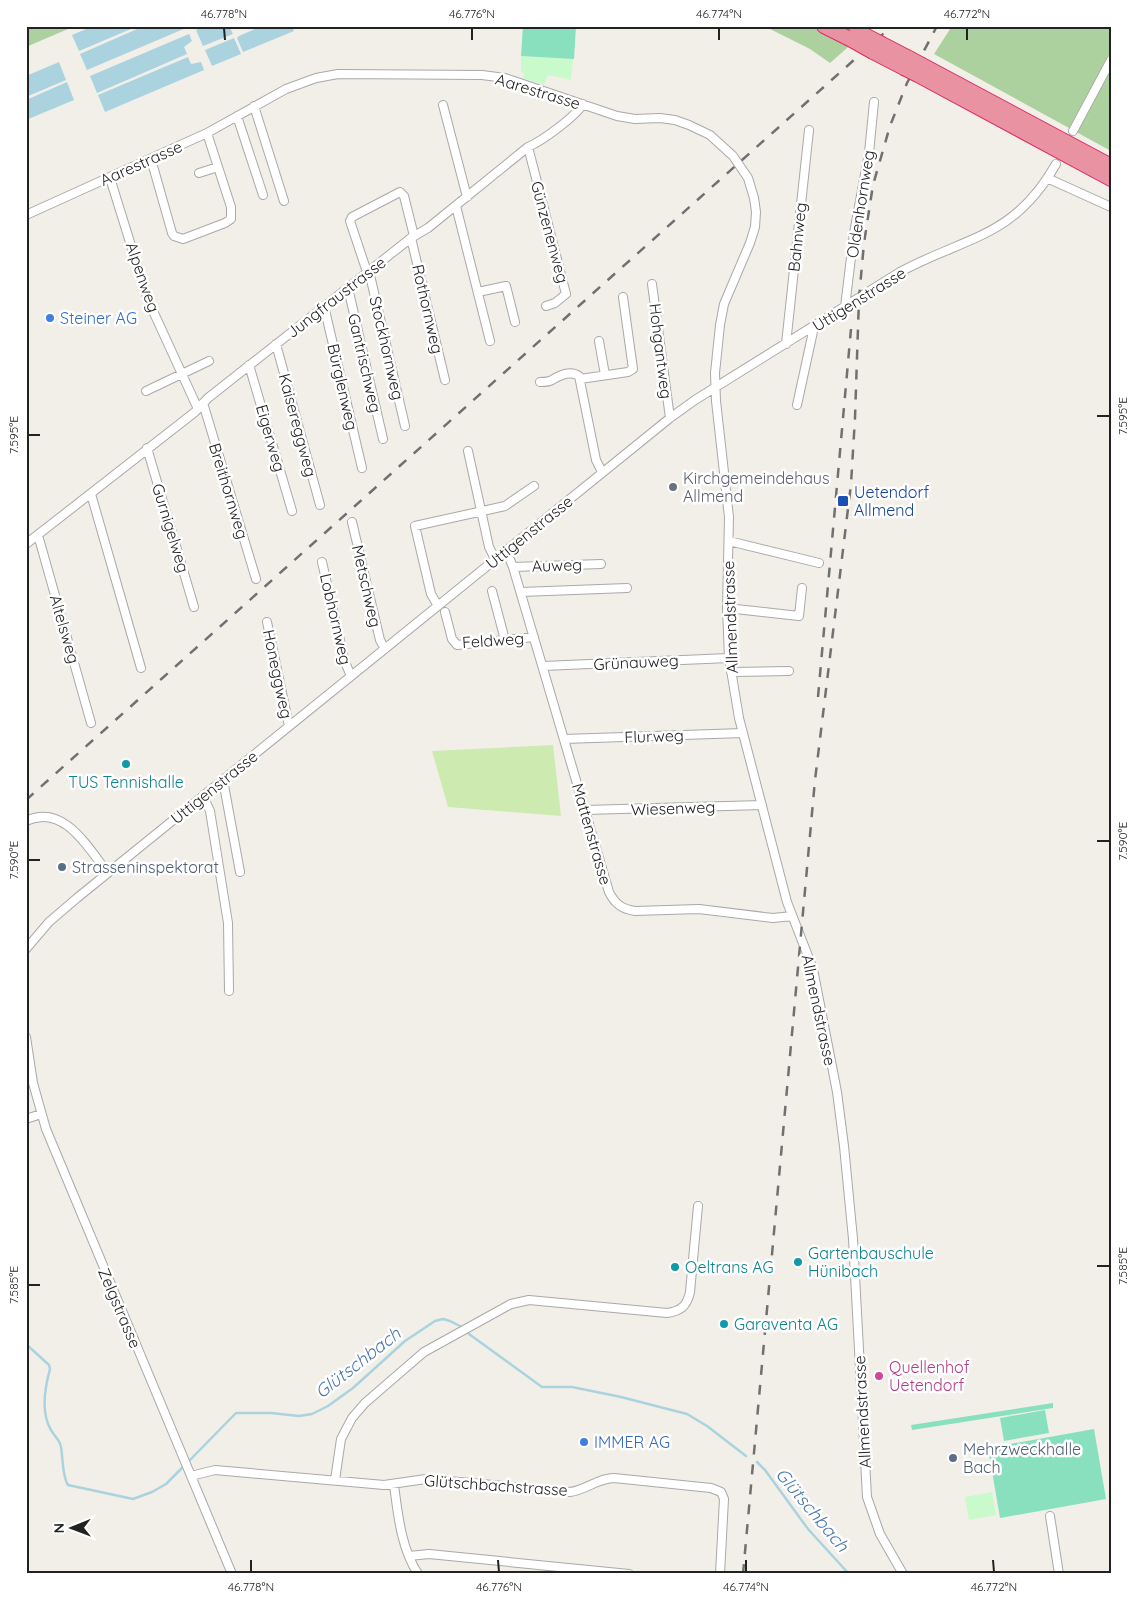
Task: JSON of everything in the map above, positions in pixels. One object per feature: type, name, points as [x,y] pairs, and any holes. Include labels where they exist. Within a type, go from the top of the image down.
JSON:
[{"type":"highway","points":[[824,26],[851,32],[1111,179]]},
{"type":"highway","points":[[920,70],[1111,166]]},
{"type":"street","points":[[1073,131],[1111,60]]},
{"type":"street","name":"Aarestrasse","points":[[26,216],[207,133],[272,96],[300,83],[328,75],[491,76],[520,82],[625,118],[668,119],[696,128],[716,139],[727,149],[745,173],[750,183],[755,205],[755,228],[750,244],[730,288],[723,312],[715,388]]},
{"type":"street","name":"Oldenhornweg","points":[[845,307],[854,233],[869,152],[874,102]]},
{"type":"street","points":[[443,104],[467,197]]},
{"type":"street","name":"Jungfraustrasse","points":[[26,544],[201,406],[249,365],[413,237],[428,228],[528,147],[546,136],[583,104]]},
{"type":"street","points":[[254,106],[284,201]]},
{"type":"street","points":[[237,116],[263,195]]},
{"type":"street","name":"Bahnweg","points":[[786,344],[809,130]]},
{"type":"street","points":[[151,159],[172,233],[178,239],[183,239],[225,223],[230,219],[231,207],[207,133]]},
{"type":"street","name":"Günzenenweg","points":[[528,147],[566,294],[555,303],[546,306]]},
{"type":"street","name":"Uttigenstrasse","points":[[108,873],[670,418],[910,267],[975,240],[1001,226],[1024,208],[1048,178],[1056,164]]},
{"type":"street","points":[[199,173],[218,167]]},
{"type":"street","name":"Alpenweg","points":[[110,178],[146,293],[182,373],[201,406]]},
{"type":"street","points":[[1048,178],[1111,206]]},
{"type":"street","name":"Rothornweg","points":[[368,272],[350,221],[352,217],[400,192],[404,196],[445,380]]},
{"type":"street","points":[[456,206],[490,341]]},
{"type":"street","name":"Stockhornweg","points":[[368,272],[405,426]]},
{"type":"street","name":"Hohgantweg","points":[[652,284],[670,418]]},
{"type":"street","points":[[478,292],[506,286],[515,322]]},
{"type":"street","name":"Gantrischweg","points":[[348,288],[383,439]]},
{"type":"street","points":[[580,379],[628,372],[633,369],[623,297]]},
{"type":"street","name":"Bürglenweg","points":[[324,306],[362,468]]},
{"type":"street","points":[[797,405],[814,326]]},
{"type":"street","points":[[600,341],[605,375]]},
{"type":"street","name":"Kaisereggweg","points":[[276,344],[320,505]]},
{"type":"street","points":[[146,390],[209,362]]},
{"type":"street","name":"Eigerweg","points":[[249,365],[292,511]]},
{"type":"street","points":[[540,382],[551,380],[557,376],[576,373],[580,379],[596,460],[602,472]]},
{"type":"street","name":"Allmendstrasse","points":[[715,388],[729,503],[727,608],[731,672],[743,733],[792,916],[813,969],[841,1119],[855,1273],[867,1497],[880,1534],[903,1574]]},
{"type":"street","name":"Breithornweg","points":[[201,406],[256,579]]},
{"type":"street","name":"Gurnigelweg","points":[[148,448],[194,607]]},
{"type":"street","points":[[468,451],[489,547],[495,559]]},
{"type":"street","points":[[438,606],[431,594],[415,526],[509,504],[534,486]]},
{"type":"street","points":[[91,494],[141,668]]},
{"type":"street","name":"Metschweg","points":[[352,522],[380,640],[385,649]]},
{"type":"street","name":"Altelsweg","points":[[38,534],[91,723]]},
{"type":"street","points":[[729,540],[818,563]]},
{"type":"street","name":"Mattenstrasse","points":[[506,550],[521,592],[609,892],[613,900],[626,909],[635,911],[699,909],[773,918],[792,916]]},
{"type":"street","name":"Lobhornweg","points":[[322,562],[345,662],[351,676]]},
{"type":"street","name":"Auweg","points":[[513,567],[601,564]]},
{"type":"street","points":[[521,592],[627,588]]},
{"type":"street","points":[[727,608],[799,616],[802,588]]},
{"type":"street","points":[[492,591],[505,640]]},
{"type":"street","name":"Feldweg","points":[[445,612],[452,639],[457,645],[534,637]]},
{"type":"street","name":"Honeggweg","points":[[267,622],[290,726]]},
{"type":"street","name":"Grünauweg","points":[[543,666],[729,658]]},
{"type":"street","points":[[731,672],[789,671]]},
{"type":"street","name":"Flurweg","points":[[564,739],[743,733]]},
{"type":"street","points":[[223,780],[240,872]]},
{"type":"street","points":[[203,796],[210,811],[227,914],[229,991]]},
{"type":"street","name":"Wiesenweg","points":[[585,810],[762,805]]},
{"type":"street","points":[[26,821],[39,816],[48,816],[62,821],[76,834],[108,873],[58,914],[28,944]]},
{"type":"street","name":"Zelgstrasse","points":[[26,1037],[32,1077],[41,1114],[54,1150],[232,1574]]},
{"type":"street","points":[[26,1119],[41,1114]]},
{"type":"street","points":[[335,1480],[341,1439],[358,1410],[424,1352],[500,1309],[519,1301],[529,1300],[667,1313],[677,1312],[688,1301],[690,1292],[698,1206]]},
{"type":"street","name":"Glütschbachstrasse","points":[[190,1474],[215,1470],[384,1485],[394,1485],[426,1478],[570,1492],[609,1478],[705,1487],[718,1490],[723,1495],[725,1505],[720,1574]]},
{"type":"street","points":[[394,1485],[397,1511],[409,1556],[418,1574]]},
{"type":"street","points":[[1050,1516],[1060,1574]]},
{"type":"street","points":[[409,1556],[429,1554],[629,1574]]},
{"type":"green space","points":[[26,26],[75,26],[26,47]]},
{"type":"green space","points":[[523,26],[576,26],[574,59],[521,56]]},
{"type":"green space","points":[[764,26],[872,26],[830,63],[810,49]]},
{"type":"green space","points":[[952,26],[1111,26],[1111,151],[934,54]]},
{"type":"green space","points":[[521,56],[573,59],[571,80],[548,75],[544,85],[523,78]]},
{"type":"green space","points":[[553,745],[561,816],[448,807],[432,751]]},
{"type":"green space","points":[[1053,1403],[1053,1408],[912,1430],[911,1425]]},
{"type":"green space","points":[[1045,1410],[1049,1433],[1004,1441],[1000,1418]]},
{"type":"green space","points":[[1094,1429],[1106,1499],[1000,1518],[988,1448]]},
{"type":"green space","points":[[992,1492],[996,1515],[969,1520],[965,1497]]},
{"type":"water","points":[[93,26],[138,26],[79,51],[72,35]]},
{"type":"water","points":[[144,26],[185,26],[186,28],[87,70],[80,54]]},
{"type":"water","points":[[206,26],[229,26],[233,34],[203,46],[196,30]]},
{"type":"water","points":[[262,26],[292,26],[294,31],[243,52],[237,38]]},
{"type":"water","points":[[189,34],[192,41],[184,47],[187,54],[97,93],[90,76]]},
{"type":"water","points":[[234,38],[241,54],[212,66],[205,50]]},
{"type":"water","points":[[188,57],[191,64],[201,62],[204,70],[105,112],[98,95]]},
{"type":"water","points":[[59,62],[66,80],[26,97],[26,76]]},
{"type":"water","points":[[67,82],[74,100],[26,120],[26,100]]},
{"type":"waterway","name":"Glütschbach","points":[[188,1462],[236,1413],[271,1413],[299,1416],[312,1414],[328,1406],[353,1388],[405,1341],[435,1321],[443,1319],[460,1326]]},
{"type":"waterway","name":"Glütschbach","points":[[469,1334],[542,1387],[572,1387],[687,1414],[707,1426],[746,1456]]},
{"type":"waterway","name":"Glütschbach","points":[[26,1344],[49,1365],[50,1369],[44,1400],[46,1415],[51,1430],[58,1440],[62,1451],[64,1472],[68,1485],[133,1499],[166,1484],[184,1466]]},
{"type":"waterway","name":"Glütschbach","points":[[757,1462],[765,1470],[808,1529],[849,1574]]},
{"type":"railway","points":[[26,800],[892,26]]},
{"type":"railway","points":[[743,1574],[815,780],[851,484],[859,298],[864,243],[873,185],[890,126],[907,83],[937,26]]},
{"type":"railway","points":[[818,697],[851,329]]},
{"type":"place","name":"Steiner AG","points":[[50,318]]},
{"type":"place","name":"Kirchgemeindehaus Allmend","points":[[673,487]]},
{"type":"place","name":"Uetendorf Allmend","points":[[843,501]]},
{"type":"place","name":"TUS Tennishalle","points":[[126,764]]},
{"type":"place","name":"Strasseninspektorat","points":[[62,867]]},
{"type":"place","name":"Gartenbauschule Hünibach","points":[[798,1262]]},
{"type":"place","name":"Oeltrans AG","points":[[675,1267]]},
{"type":"place","name":"Garaventa AG","points":[[724,1324]]},
{"type":"place","name":"Quellenhof Uetendorf","points":[[879,1376]]},
{"type":"place","name":"IMMER AG","points":[[584,1442]]},
{"type":"place","name":"Mehrzweckhalle Bach","points":[[953,1458]]}]
